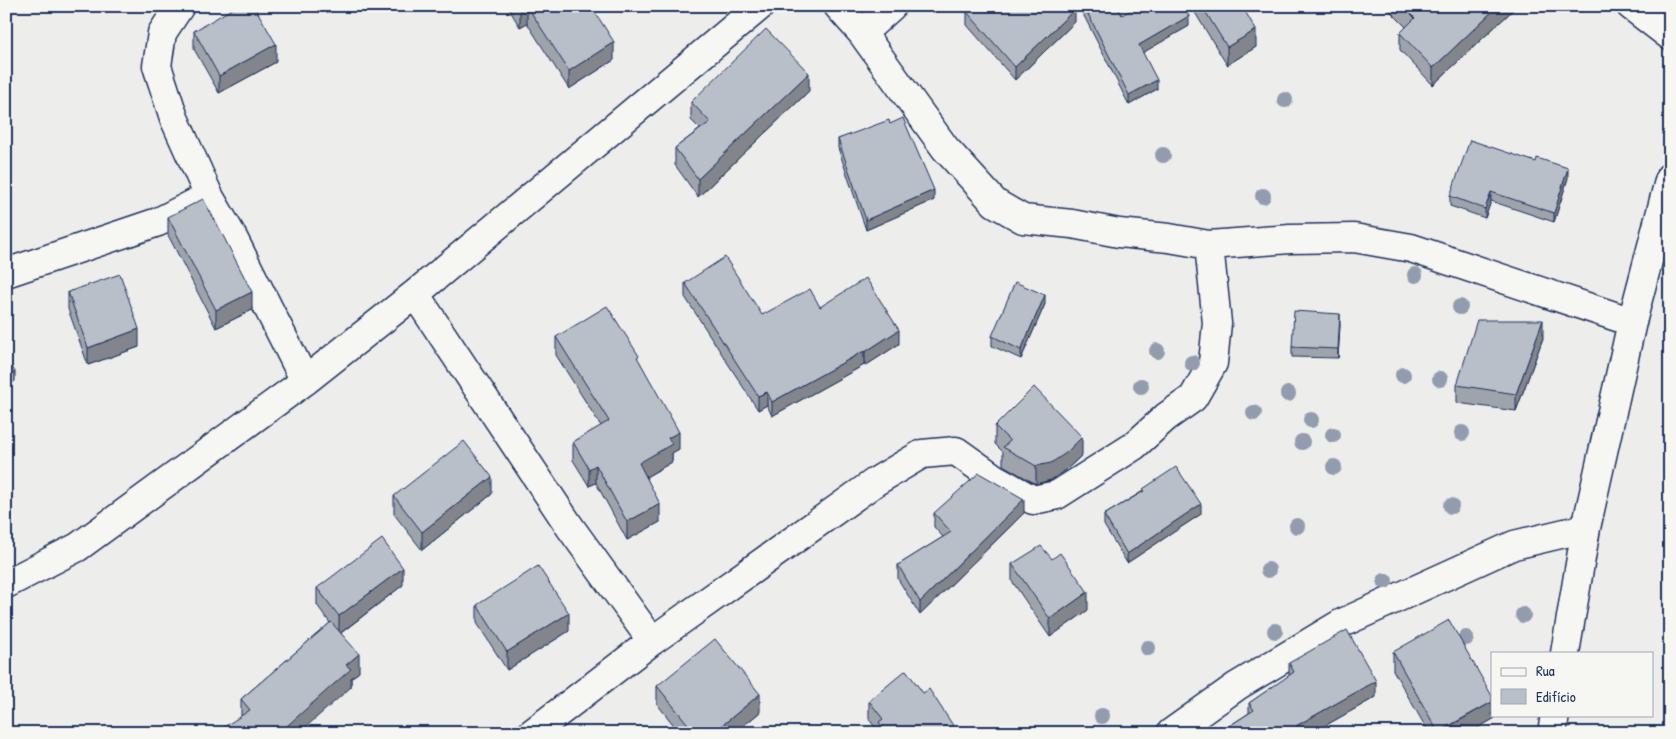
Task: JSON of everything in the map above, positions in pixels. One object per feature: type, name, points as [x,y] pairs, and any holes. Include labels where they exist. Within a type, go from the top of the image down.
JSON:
[{"type":"street","points":[[180,6],[162,33],[157,66],[174,118],[209,196],[231,234],[305,381]]},
{"type":"street","points":[[6,584],[78,547],[305,381],[415,294],[760,6]]},
{"type":"street","points":[[838,6],[862,34],[945,148],[995,204],[1023,219],[1072,224],[1119,233],[1169,238],[1209,245],[1290,239],[1354,238],[1410,248],[1632,322]]},
{"type":"street","points":[[862,34],[892,6]]},
{"type":"street","points":[[1631,6],[1670,36]]},
{"type":"street","points":[[1565,652],[1586,528],[1632,322],[1670,177]]},
{"type":"street","points":[[6,273],[158,222],[209,196]]},
{"type":"street","points":[[532,733],[652,640],[875,482],[922,454],[956,451],[994,478],[1033,500],[1057,495],[1134,446],[1166,417],[1193,398],[1212,363],[1217,323],[1209,245]]},
{"type":"street","points":[[415,294],[570,527],[652,640]]},
{"type":"street","points":[[1171,733],[1237,686],[1342,622],[1514,545],[1586,528]]},
{"type":"street","points":[[1552,733],[1555,716]]},
{"type":"building","points":[[237,6],[254,6],[276,44],[219,76],[194,31]]},
{"type":"building","points":[[527,6],[591,6],[614,42],[569,71]]},
{"type":"building","points":[[974,6],[1072,6],[1075,9],[1015,67],[967,12]]},
{"type":"building","points":[[1084,6],[1117,6],[1122,15],[1138,6],[1183,6],[1189,16],[1139,45],[1157,80],[1129,95]]},
{"type":"building","points":[[1202,6],[1242,6],[1256,30],[1227,47]]},
{"type":"building","points":[[1403,6],[1498,6],[1433,68],[1400,33],[1415,18]]},
{"type":"building","points":[[766,29],[809,73],[698,179],[675,148],[710,122],[691,102]]},
{"type":"building","points":[[903,118],[934,190],[866,220],[838,139],[889,120],[890,124]]},
{"type":"building","points":[[1470,140],[1536,162],[1537,158],[1568,168],[1554,213],[1491,192],[1485,209],[1450,196]]},
{"type":"building","points":[[203,199],[252,292],[216,310],[168,217]]},
{"type":"building","points":[[725,257],[762,315],[810,289],[820,307],[866,278],[899,330],[865,352],[772,402],[767,392],[758,396],[685,283]]},
{"type":"building","points":[[120,274],[139,329],[88,348],[68,292]]},
{"type":"building","points":[[1015,282],[1045,295],[1021,350],[992,336]]},
{"type":"building","points":[[607,306],[639,356],[637,357],[679,432],[668,438],[672,444],[639,463],[660,504],[627,522],[596,465],[589,469],[573,442],[609,421],[556,337]]},
{"type":"building","points":[[1294,311],[1340,314],[1338,349],[1292,347]]},
{"type":"building","points":[[1477,320],[1543,320],[1516,394],[1457,385]]},
{"type":"building","points":[[6,357],[15,372],[6,377]]},
{"type":"building","points":[[1034,387],[1082,437],[1066,453],[1051,463],[1036,466],[1003,447],[1010,441],[995,426]]},
{"type":"building","points":[[6,439],[10,446],[6,448]]},
{"type":"building","points":[[464,441],[492,477],[422,532],[394,496]]},
{"type":"building","points":[[1176,467],[1201,504],[1127,554],[1104,515],[1144,491],[1143,489]]},
{"type":"building","points":[[979,473],[1024,499],[920,602],[898,565],[951,532],[934,513]]},
{"type":"building","points":[[382,539],[403,568],[339,616],[317,588]]},
{"type":"building","points":[[1041,546],[1052,559],[1060,553],[1088,592],[1050,619],[1012,564]]},
{"type":"building","points":[[538,566],[569,613],[507,652],[477,605]]},
{"type":"building","points":[[1449,620],[1491,694],[1491,703],[1438,732],[1393,652]]},
{"type":"building","points":[[331,622],[359,654],[346,665],[351,669],[279,733],[215,733],[250,710],[241,699]]},
{"type":"building","points":[[1347,630],[1376,681],[1296,726],[1299,730],[1297,733],[1228,733],[1226,728],[1254,710],[1249,703],[1294,672],[1289,663]]},
{"type":"building","points":[[715,639],[760,694],[713,733],[695,733],[657,686]]},
{"type":"building","points":[[906,670],[923,693],[929,689],[958,733],[886,733],[879,722],[883,719],[869,701]]}]
